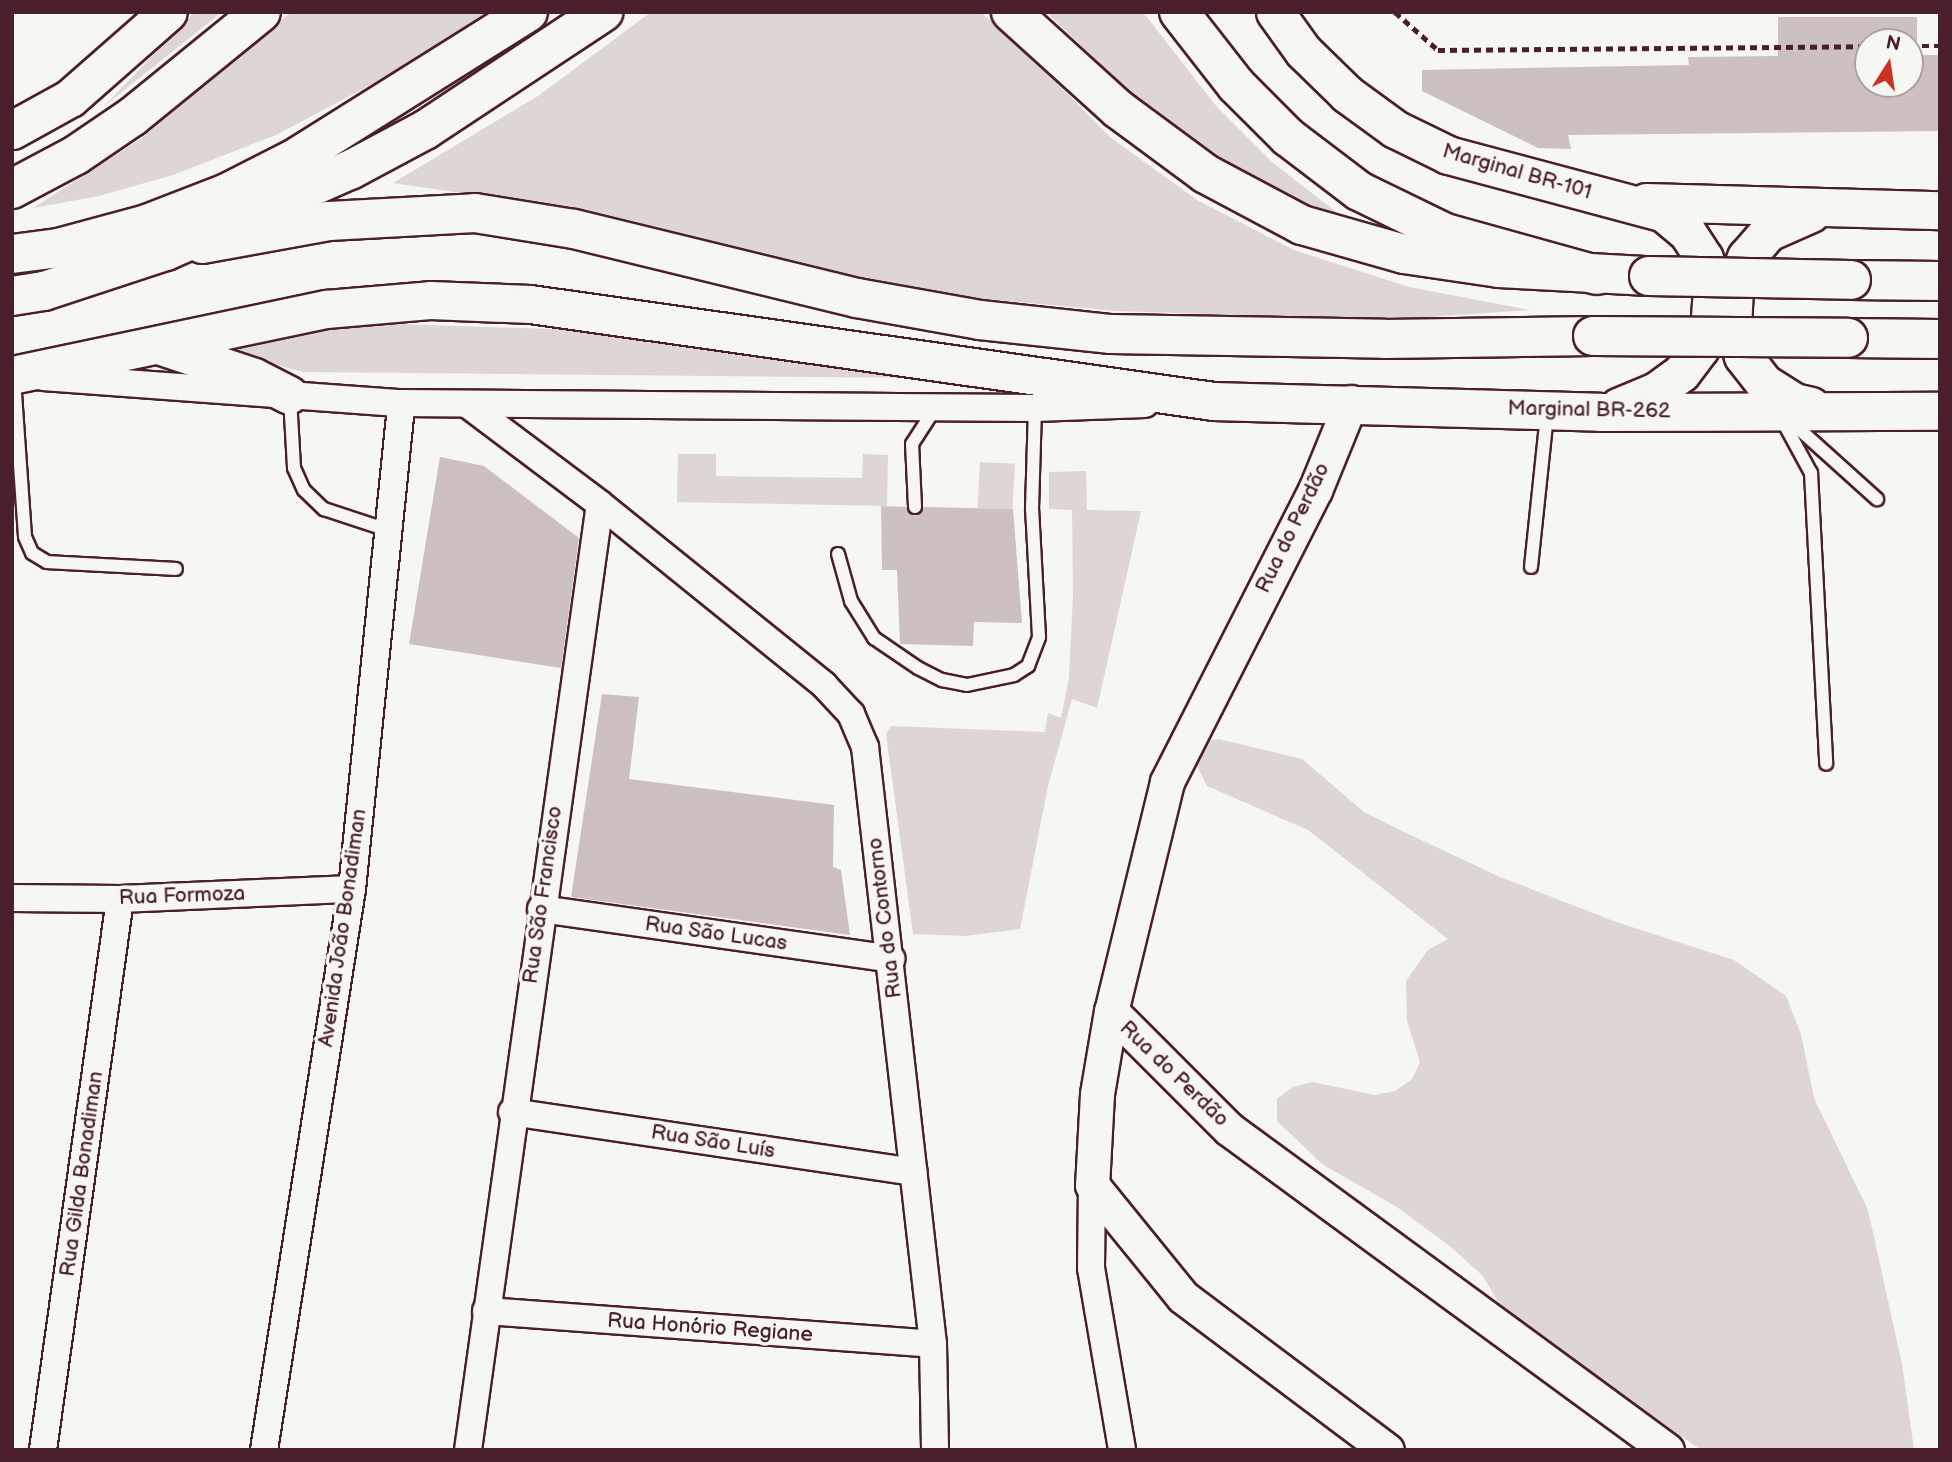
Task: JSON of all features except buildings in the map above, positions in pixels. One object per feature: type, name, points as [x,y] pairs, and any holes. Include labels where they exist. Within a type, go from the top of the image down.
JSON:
[{"type":"main road","points":[[12,130],[69,98],[168,12]]},
{"type":"main road","points":[[12,189],[76,155],[132,117],[261,12]]},
{"type":"main road","points":[[12,254],[58,248],[135,227],[227,193],[294,159],[528,12]]},
{"type":"main road","points":[[12,296],[44,290],[166,251],[279,203],[425,130],[603,12]]},
{"type":"main road","points":[[1011,12],[1118,109],[1206,174],[1302,225],[1404,254],[1499,268],[1596,275],[1940,281]]},
{"type":"main road","points":[[1179,12],[1236,85],[1288,137],[1359,191],[1445,233],[1596,275]]},
{"type":"main road","name":"Marginal BR-101","points":[[1275,12],[1303,51],[1347,94],[1395,129],[1448,155],[1603,197]]},
{"type":"main road","points":[[1603,197],[1832,210],[1940,210]]},
{"type":"main road","points":[[1600,412],[1632,403],[1681,373],[1703,338],[1710,319],[1712,288],[1704,258],[1687,232],[1664,213],[1603,197]]},
{"type":"main road","points":[[1832,210],[1799,215],[1761,240],[1746,257],[1734,289],[1732,324],[1743,356],[1764,383],[1794,402],[1827,409],[1940,411]]},
{"type":"main road","points":[[166,251],[329,220],[475,213],[574,229],[843,295],[980,320],[1111,334],[1385,339],[1593,336],[1940,339]]},
{"type":"main road","name":"Marginal BR-262","points":[[13,375],[326,309],[430,300],[530,304],[1213,401],[1351,402],[1600,412],[1827,409]]},
{"type":"main road","points":[[157,344],[254,377],[289,395]]},
{"type":"street","points":[[13,375],[401,404],[1035,408],[1213,401]]},
{"type":"street","name":"Rua do Perdão","points":[[1351,402],[1315,489],[1167,782],[1111,1012],[1230,1129],[1667,1450]]},
{"type":"street","name":"Avenida João Bonadiman","points":[[264,1450],[352,889],[401,404]]},
{"type":"street","points":[[468,405],[600,504]]},
{"type":"street","name":"Rua São Francisco","points":[[468,1450],[512,1112],[600,504]]},
{"type":"street","name":"Rua do Contorno","points":[[600,504],[824,685],[851,714],[865,747],[933,1344],[935,1450]]},
{"type":"street","name":"Rua Formoza","points":[[12,898],[120,899],[352,889]]},
{"type":"street","name":"Rua Gilda Bonadiman","points":[[43,1450],[120,899]]},
{"type":"street","name":"Rua São Lucas","points":[[541,909],[891,959]]},
{"type":"street","points":[[1111,1012],[1097,1094],[1091,1268],[1122,1450]]},
{"type":"street","name":"Rua São Luís","points":[[512,1112],[914,1172]]},
{"type":"street","points":[[1092,1185],[1183,1297],[1387,1450]]},
{"type":"street","name":"Rua Honório Regiane","points":[[486,1311],[933,1344]]},
{"type":"lane","points":[[13,375],[25,537],[32,553],[47,562],[176,569]]},
{"type":"lane","points":[[289,395],[294,468],[304,490],[324,509],[388,530]]},
{"type":"lane","points":[[915,507],[913,438],[937,407]]},
{"type":"lane","points":[[838,554],[850,601],[874,638],[918,668],[942,680],[967,685],[1014,675],[1028,666],[1039,637],[1032,509],[1035,408]]},
{"type":"lane","points":[[1531,567],[1548,410]]},
{"type":"lane","points":[[1777,410],[1877,499]]},
{"type":"lane","points":[[1777,410],[1811,473],[1826,764]]},
{"type":"path","points":[[1395,12],[1438,50],[1854,46]]},
{"type":"shaded area","points":[[195,12],[222,12],[103,107]]},
{"type":"shaded area","points":[[292,12],[490,12],[397,71],[276,135],[173,175],[99,196],[33,208],[142,138],[247,45]]},
{"type":"shaded area","points":[[651,12],[980,12],[1016,41],[1110,137],[1197,200],[1294,250],[1409,287],[1530,310],[1385,320],[1117,311],[985,299],[863,279],[578,210],[393,183],[538,96]]},
{"type":"shaded area","points":[[1046,12],[1143,12],[1217,107],[1272,162],[1358,229],[1311,213],[1217,163],[1133,95]]},
{"type":"shaded area","points":[[398,324],[614,331],[923,378],[303,372],[205,345],[287,328]]},
{"type":"shaded area","points":[[678,454],[716,454],[716,476],[862,478],[863,454],[888,455],[887,506],[677,502]]},
{"type":"shaded area","points":[[980,462],[1015,464],[1013,510],[978,508]]},
{"type":"shaded area","points":[[1086,471],[1087,510],[1141,511],[1097,708],[1072,699],[1048,786],[1020,929],[965,936],[913,934],[886,734],[891,726],[1045,732],[1048,713],[1061,718],[1069,678],[1073,596],[1072,510],[1049,509],[1049,472]]},
{"type":"shaded area","points":[[1219,739],[1302,759],[1364,812],[1400,830],[1500,877],[1616,922],[1734,960],[1786,996],[1801,1034],[1814,1098],[1868,1210],[1902,1364],[1914,1450],[1701,1450],[1503,1311],[1483,1276],[1451,1247],[1397,1207],[1322,1164],[1277,1121],[1277,1099],[1293,1087],[1312,1082],[1375,1095],[1395,1091],[1412,1079],[1420,1062],[1407,1021],[1406,981],[1428,950],[1448,939],[1308,830],[1207,786],[1195,762],[1193,743]]}]
